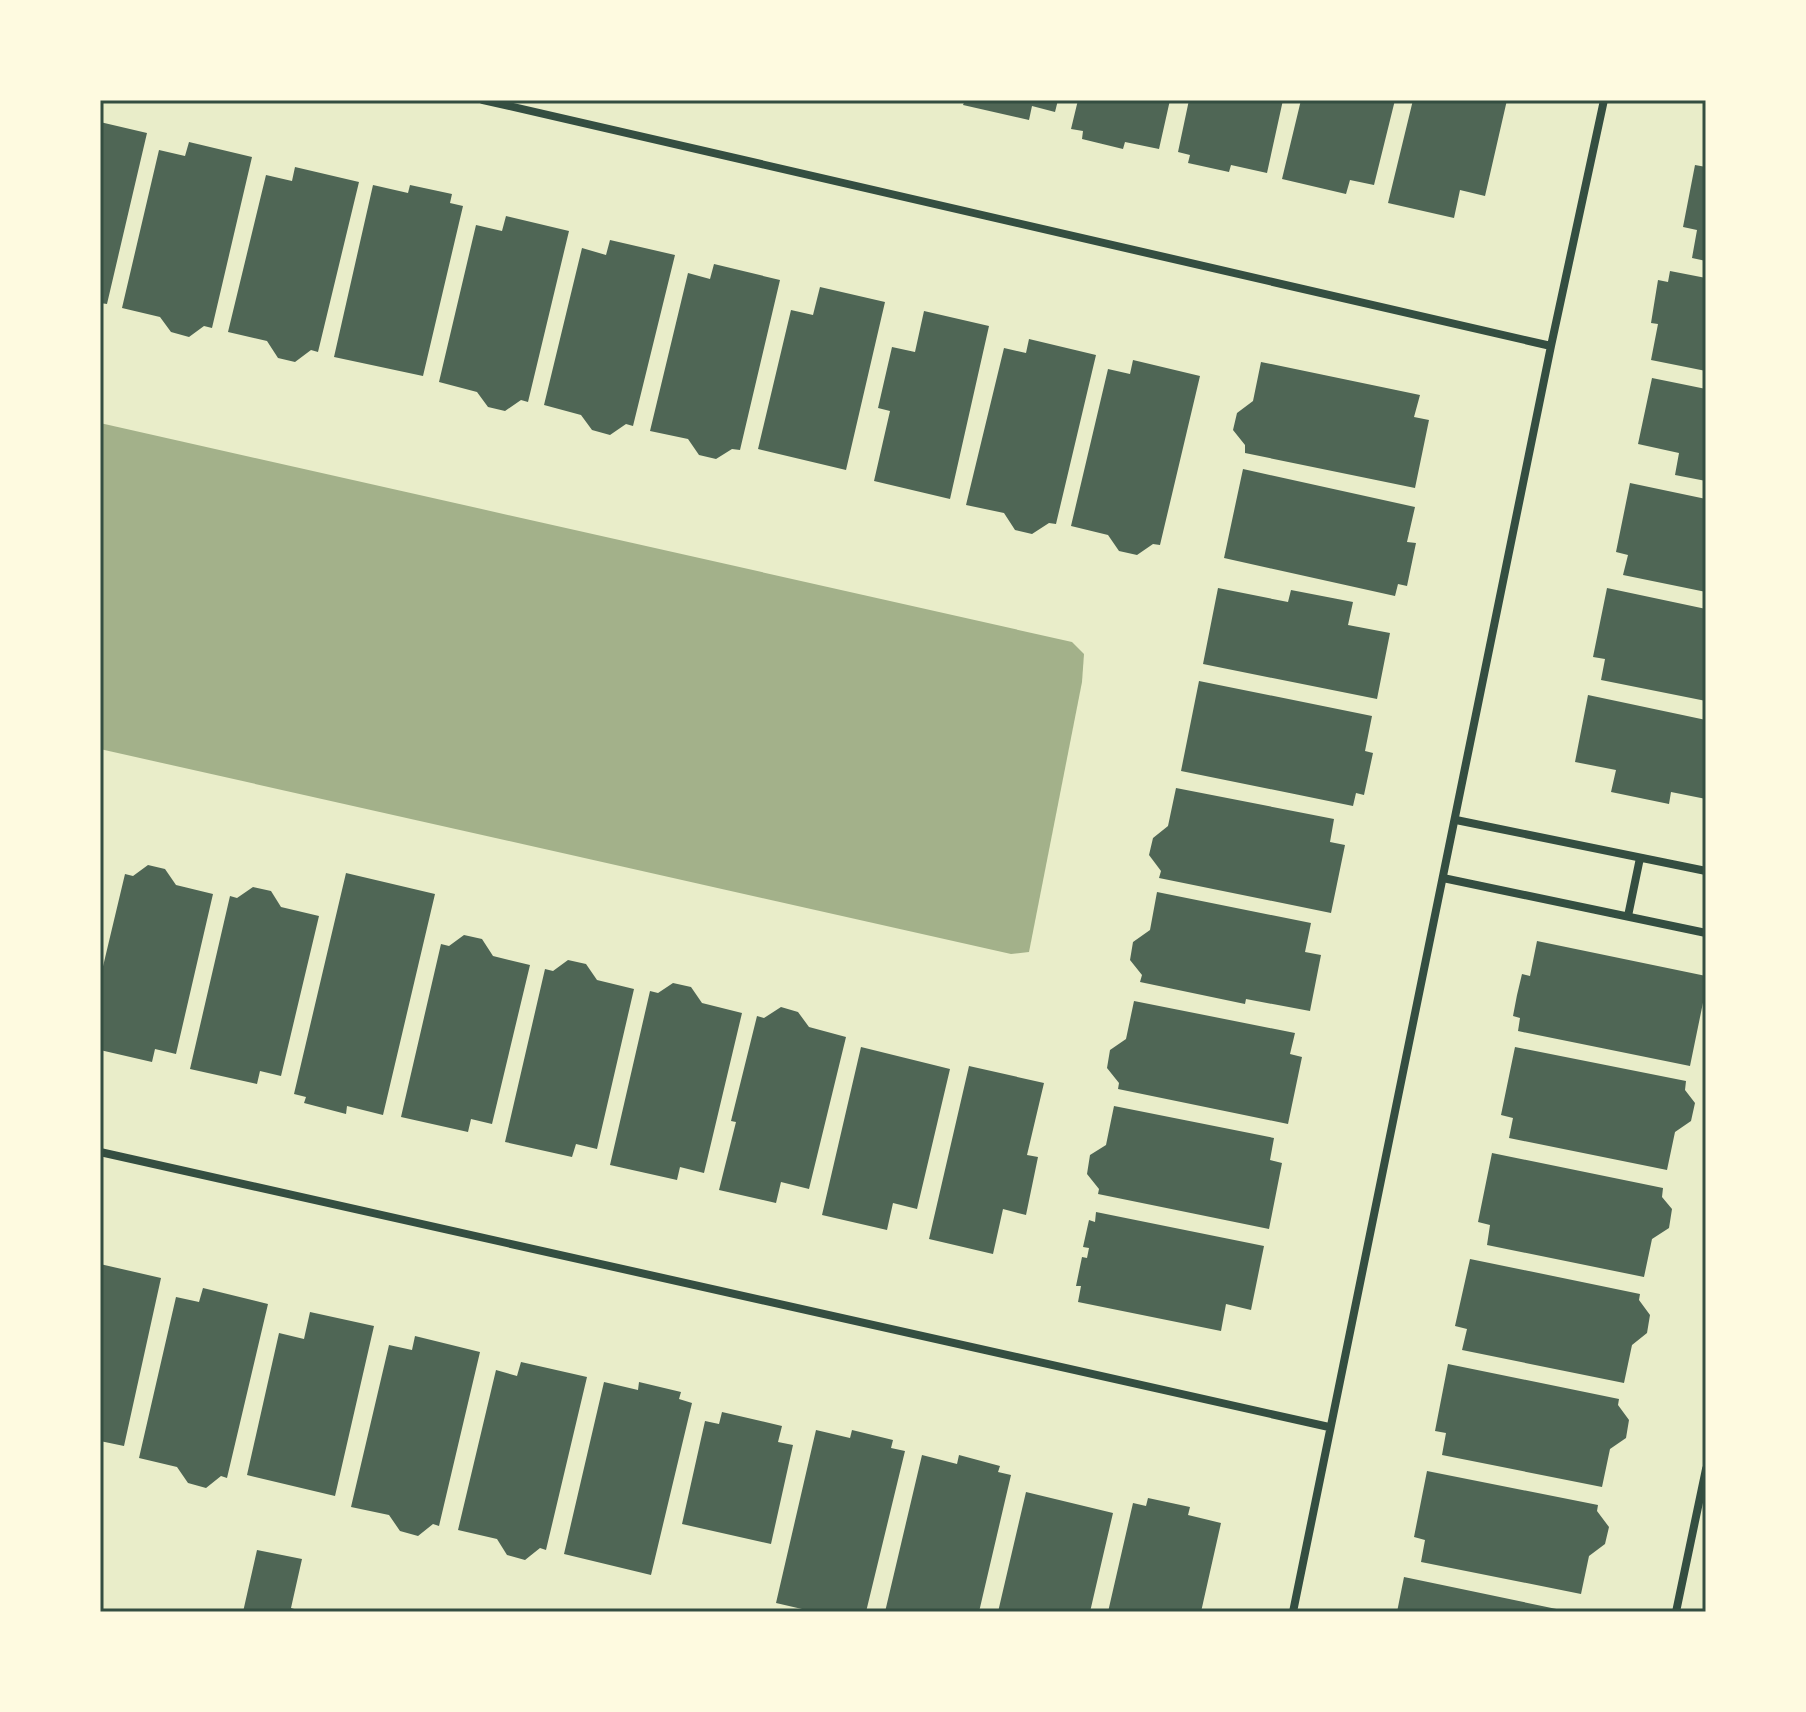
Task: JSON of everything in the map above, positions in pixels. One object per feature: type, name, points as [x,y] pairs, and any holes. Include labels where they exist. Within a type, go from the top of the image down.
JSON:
[{"type":"street","points":[[483,100],[1551,346]]},
{"type":"street","points":[[1293,1612],[1604,100]]},
{"type":"street","points":[[1456,820],[1706,871]]},
{"type":"street","points":[[1628,916],[1640,858]]},
{"type":"street","points":[[1443,878],[1706,933]]},
{"type":"street","points":[[100,1152],[1329,1427]]},
{"type":"street","points":[[1676,1612],[1706,1469]]},
{"type":"shaded area","points":[[100,423],[1072,642],[1084,654],[1082,682],[1029,952],[1011,954],[100,749]]},
{"type":"building","points":[[965,100],[1058,100],[1055,112],[1032,106],[1029,120],[963,105]]},
{"type":"building","points":[[1078,100],[1170,100],[1159,149],[1125,142],[1123,149],[1082,139],[1083,131],[1071,129]]},
{"type":"building","points":[[1189,100],[1283,100],[1267,173],[1231,165],[1229,172],[1188,163],[1190,155],[1178,152]]},
{"type":"building","points":[[1301,100],[1395,100],[1374,185],[1350,180],[1346,194],[1282,179]]},
{"type":"building","points":[[1413,100],[1507,100],[1485,196],[1460,190],[1454,218],[1388,203]]},
{"type":"building","points":[[100,122],[147,133],[107,304],[100,303]]},
{"type":"building","points":[[189,142],[252,157],[212,328],[204,326],[189,337],[171,332],[160,317],[122,308],[159,150],[185,156]]},
{"type":"building","points":[[1695,165],[1706,167],[1706,261],[1692,258],[1697,230],[1683,227]]},
{"type":"building","points":[[295,167],[359,182],[318,352],[311,350],[295,362],[278,358],[267,341],[228,332],[266,175],[292,181]]},
{"type":"building","points":[[373,185],[408,193],[410,185],[452,194],[450,203],[463,206],[423,376],[334,357]]},
{"type":"building","points":[[506,216],[569,231],[528,402],[521,400],[505,411],[488,407],[477,392],[439,382],[476,225],[502,231]]},
{"type":"building","points":[[610,240],[675,255],[633,426],[626,424],[610,435],[592,430],[581,415],[544,405],[582,248],[606,255]]},
{"type":"building","points":[[714,264],[780,280],[740,450],[732,449],[716,459],[699,455],[688,439],[650,431],[688,273],[710,279]]},
{"type":"building","points":[[1670,271],[1706,278],[1706,371],[1651,360],[1658,324],[1651,323],[1658,280],[1668,282]]},
{"type":"building","points":[[820,287],[885,302],[846,470],[758,449],[791,310],[813,315]]},
{"type":"building","points":[[924,311],[989,326],[950,499],[874,481],[890,411],[878,408],[892,347],[915,352]]},
{"type":"building","points":[[1029,339],[1096,355],[1056,524],[1049,523],[1032,534],[1015,530],[1004,513],[966,505],[1004,348],[1026,353]]},
{"type":"building","points":[[1133,360],[1200,376],[1160,545],[1153,544],[1137,555],[1119,551],[1108,535],[1071,526],[1108,369],[1130,374]]},
{"type":"building","points":[[1261,362],[1420,395],[1414,417],[1429,420],[1415,488],[1245,453],[1245,445],[1233,430],[1237,413],[1253,401]]},
{"type":"building","points":[[1652,378],[1706,389],[1706,481],[1675,475],[1679,453],[1638,444]]},
{"type":"building","points":[[1243,469],[1415,507],[1407,542],[1416,543],[1407,586],[1398,584],[1395,596],[1224,558]]},
{"type":"building","points":[[1630,483],[1706,499],[1706,592],[1623,575],[1628,555],[1616,552]]},
{"type":"building","points":[[1218,588],[1288,602],[1291,590],[1353,602],[1348,625],[1390,633],[1377,699],[1203,664]]},
{"type":"building","points":[[1607,588],[1706,609],[1706,701],[1601,680],[1605,659],[1593,657]]},
{"type":"building","points":[[1199,681],[1372,716],[1365,751],[1373,753],[1364,795],[1356,793],[1353,806],[1181,771]]},
{"type":"building","points":[[1588,695],[1706,720],[1706,799],[1671,792],[1669,804],[1611,792],[1616,770],[1575,762]]},
{"type":"building","points":[[1176,788],[1334,819],[1330,842],[1345,845],[1331,913],[1159,878],[1161,871],[1149,855],[1153,838],[1168,826]]},
{"type":"building","points":[[148,865],[165,869],[176,885],[213,894],[176,1054],[155,1049],[152,1062],[100,1050],[100,979],[125,874],[133,876]]},
{"type":"building","points":[[346,873],[435,894],[383,1115],[347,1106],[346,1114],[304,1103],[306,1097],[294,1094]]},
{"type":"building","points":[[253,887],[271,891],[281,907],[319,916],[281,1076],[260,1071],[257,1084],[190,1069],[230,896],[237,898]]},
{"type":"building","points":[[1157,892],[1311,923],[1305,952],[1321,955],[1310,1011],[1246,999],[1245,1004],[1140,982],[1142,975],[1130,960],[1133,942],[1150,930]]},
{"type":"building","points":[[464,935],[482,939],[493,956],[530,965],[492,1124],[471,1119],[468,1132],[401,1117],[441,944],[449,946]]},
{"type":"building","points":[[1537,941],[1706,976],[1690,1066],[1518,1031],[1520,1018],[1513,1016],[1517,995],[1522,974],[1530,976]]},
{"type":"building","points":[[568,960],[586,964],[597,980],[634,989],[597,1149],[576,1144],[572,1157],[505,1142],[545,969],[553,971]]},
{"type":"building","points":[[673,983],[691,987],[702,1003],[742,1013],[704,1173],[680,1167],[677,1180],[610,1165],[650,991],[658,993]]},
{"type":"building","points":[[1134,1001],[1295,1033],[1290,1054],[1302,1057],[1288,1124],[1118,1089],[1119,1083],[1107,1068],[1110,1050],[1126,1039]]},
{"type":"building","points":[[781,1007],[798,1012],[809,1027],[846,1037],[809,1189],[781,1182],[776,1203],[719,1190],[736,1122],[731,1121],[757,1016],[764,1018]]},
{"type":"building","points":[[861,1047],[950,1069],[917,1209],[893,1203],[887,1230],[822,1215]]},
{"type":"building","points":[[1515,1047],[1686,1081],[1685,1090],[1695,1103],[1691,1121],[1675,1132],[1667,1170],[1509,1138],[1513,1118],[1501,1115]]},
{"type":"building","points":[[969,1066],[1044,1083],[1027,1155],[1038,1157],[1026,1215],[1003,1209],[993,1254],[929,1239]]},
{"type":"building","points":[[1114,1106],[1274,1138],[1270,1160],[1282,1163],[1269,1229],[1098,1194],[1099,1189],[1087,1174],[1090,1155],[1106,1145]]},
{"type":"building","points":[[1492,1153],[1663,1188],[1662,1197],[1672,1209],[1669,1228],[1652,1239],[1644,1277],[1487,1245],[1490,1225],[1478,1222]]},
{"type":"building","points":[[1096,1212],[1264,1246],[1251,1310],[1226,1304],[1221,1331],[1078,1302],[1081,1286],[1076,1286],[1082,1257],[1087,1258],[1089,1248],[1083,1247],[1089,1220],[1095,1222]]},
{"type":"building","points":[[1470,1259],[1640,1294],[1639,1300],[1650,1315],[1647,1333],[1632,1345],[1624,1383],[1462,1350],[1467,1329],[1455,1326]]},
{"type":"building","points":[[100,1264],[161,1278],[124,1446],[100,1441]]},
{"type":"building","points":[[203,1288],[268,1304],[227,1478],[221,1476],[206,1488],[188,1483],[177,1467],[139,1458],[176,1297],[199,1302]]},
{"type":"building","points":[[310,1312],[374,1326],[335,1496],[247,1475],[279,1333],[304,1339]]},
{"type":"building","points":[[415,1336],[480,1352],[439,1526],[433,1524],[418,1536],[400,1531],[389,1515],[351,1507],[389,1345],[412,1350]]},
{"type":"building","points":[[521,1362],[587,1377],[546,1550],[540,1548],[525,1560],[507,1555],[497,1539],[458,1530],[496,1370],[517,1376]]},
{"type":"building","points":[[1448,1364],[1619,1399],[1618,1405],[1629,1420],[1626,1438],[1610,1449],[1602,1487],[1442,1455],[1446,1433],[1435,1431]]},
{"type":"building","points":[[604,1382],[638,1390],[639,1382],[681,1392],[679,1399],[692,1403],[651,1575],[564,1554]]},
{"type":"building","points":[[722,1412],[782,1426],[778,1442],[793,1445],[771,1544],[682,1524],[705,1421],[719,1424]]},
{"type":"building","points":[[816,1430],[850,1438],[852,1430],[893,1440],[891,1448],[905,1451],[866,1612],[815,1612],[776,1603]]},
{"type":"building","points":[[922,1455],[957,1464],[959,1455],[1000,1466],[998,1472],[1011,1475],[979,1612],[885,1612]]},
{"type":"building","points":[[1427,1471],[1598,1505],[1597,1511],[1609,1527],[1605,1544],[1589,1556],[1581,1594],[1421,1562],[1425,1540],[1414,1537]]},
{"type":"building","points":[[1026,1492],[1113,1513],[1090,1612],[998,1612]]},
{"type":"building","points":[[1148,1498],[1190,1507],[1188,1515],[1221,1523],[1201,1612],[1108,1612],[1133,1503],[1146,1506]]},
{"type":"building","points":[[257,1550],[302,1559],[291,1608],[304,1612],[243,1612]]},
{"type":"building","points":[[1404,1577],[1566,1611],[1566,1612],[1397,1612]]}]
